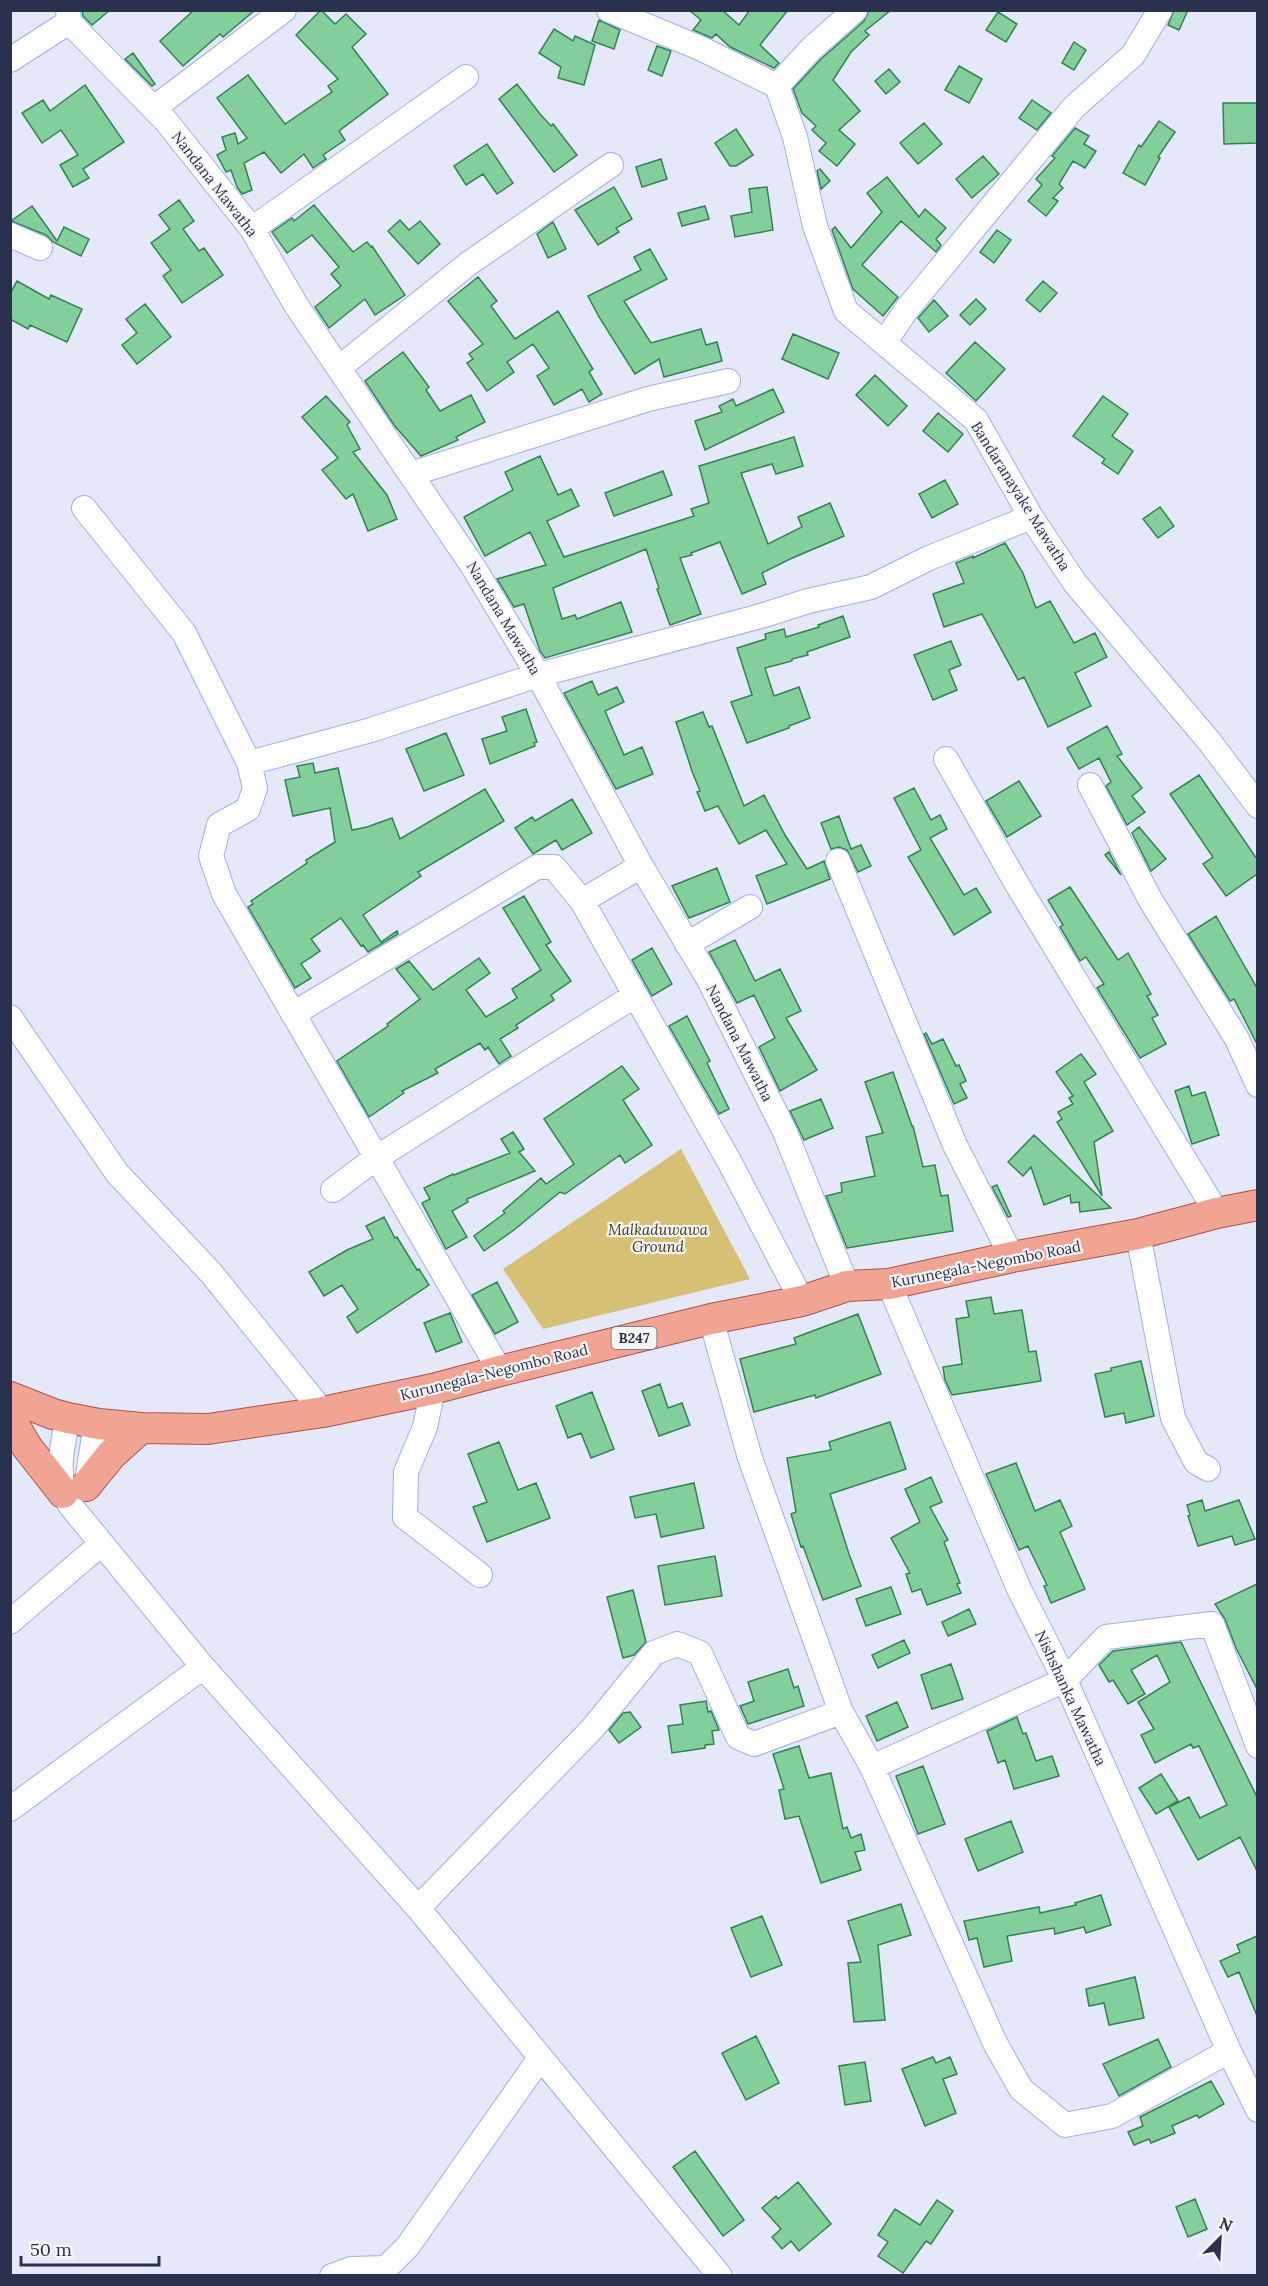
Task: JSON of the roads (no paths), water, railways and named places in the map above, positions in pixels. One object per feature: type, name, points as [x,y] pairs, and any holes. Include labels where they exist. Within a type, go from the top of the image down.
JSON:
[{"type":"main road","name":"Kurunegala-Negombo Road","points":[[10,1397],[68,1418],[141,1428],[208,1429],[323,1412],[433,1389],[711,1319],[802,1301],[847,1286],[889,1284],[1012,1257],[1138,1234],[1257,1205]]},
{"type":"main road","points":[[10,1418],[27,1447],[75,1490],[141,1428]]},
{"type":"street","points":[[154,108],[284,10]]},
{"type":"street","points":[[609,10],[649,17],[702,49],[777,86],[811,49],[855,10]]},
{"type":"street","points":[[884,343],[907,309],[1074,106],[1133,55],[1160,10]]},
{"type":"street","points":[[10,60],[68,16]]},
{"type":"street","name":"Nandana Mawatha","points":[[68,16],[154,108],[252,229],[296,305],[474,568],[538,675],[640,866],[708,978],[785,1132],[847,1286]]},
{"type":"street","points":[[252,229],[466,77]]},
{"type":"street","name":"Bandaranayake Mawatha","points":[[777,86],[795,137],[815,226],[846,311],[976,420],[1031,517],[1075,583],[1209,741],[1257,806]]},
{"type":"street","points":[[339,368],[468,264],[611,165]]},
{"type":"street","points":[[10,235],[39,248]]},
{"type":"street","points":[[411,474],[648,399],[728,381]]},
{"type":"street","points":[[84,508],[184,633],[249,763],[255,788],[248,809],[219,825],[211,856],[224,894],[500,1371]]},
{"type":"street","points":[[249,763],[371,730],[538,675],[761,616],[808,601],[871,587],[929,558],[1031,517]]},
{"type":"street","points":[[946,759],[1018,886],[1217,1213]]},
{"type":"street","points":[[1090,785],[1151,901],[1237,1039],[1257,1085]]},
{"type":"street","points":[[838,861],[955,1145],[1012,1257]]},
{"type":"street","points":[[582,901],[640,866]]},
{"type":"street","points":[[293,1014],[537,867],[554,867],[582,901],[729,1161],[802,1301]]},
{"type":"street","points":[[687,944],[750,907]]},
{"type":"street","points":[[333,1190],[376,1158],[634,996]]},
{"type":"street","points":[[10,1017],[117,1173],[211,1273],[323,1412]]},
{"type":"street","points":[[1138,1234],[1173,1418],[1196,1462],[1208,1469]]},
{"type":"street","name":"Nishshanka Mawatha","points":[[889,1284],[1019,1589],[1065,1680],[1257,2110]]},
{"type":"street","points":[[711,1319],[750,1458],[841,1712],[872,1767],[995,2043],[1021,2089],[1065,2125],[1112,2116],[1229,2051]]},
{"type":"street","points":[[433,1389],[425,1427],[406,1472],[405,1517],[480,1575]]},
{"type":"street","points":[[68,1418],[59,1460],[97,1538],[203,1667],[418,1908],[720,2276]]},
{"type":"street","points":[[75,1490],[99,1424]]},
{"type":"street","points":[[10,1622],[97,1538]]},
{"type":"street","points":[[872,1767],[1065,1680],[1106,1637],[1212,1624],[1257,1746]]},
{"type":"street","points":[[418,1908],[592,1729],[654,1653],[677,1644],[700,1653],[738,1737],[754,1744],[841,1712]]},
{"type":"street","points":[[10,1809],[203,1667]]},
{"type":"street","points":[[332,2276],[351,2269],[386,2268],[408,2246],[540,2058]]},
{"type":"park label","name":"Malkaduwawa Ground","points":[[658,1238]]}]
